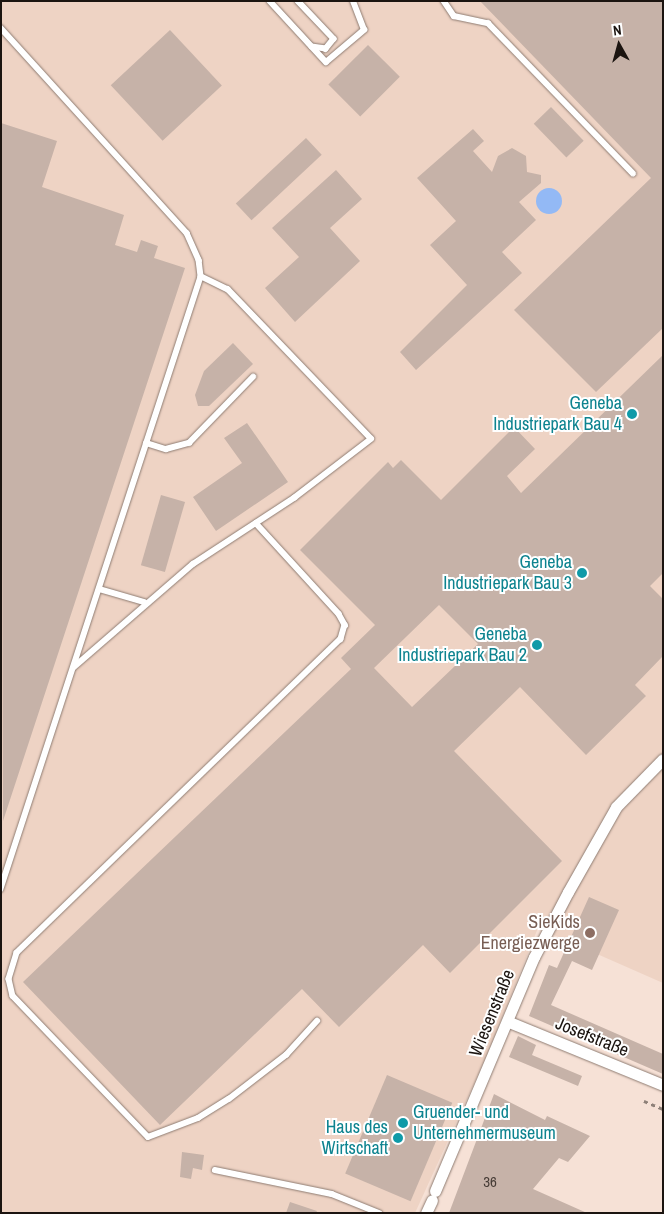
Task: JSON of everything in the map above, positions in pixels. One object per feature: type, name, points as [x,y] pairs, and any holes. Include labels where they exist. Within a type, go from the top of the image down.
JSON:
[{"type":"street","name":"Wiesenstraße","points":[[426,1213],[509,1022],[534,957],[586,858],[616,807],[663,759]]},
{"type":"street","name":"Josefstraße","points":[[509,1022],[663,1085]]},
{"type":"lane","points":[[270,1],[311,47],[330,61],[361,34],[362,20],[353,1]]},
{"type":"lane","points":[[298,1],[334,39],[326,49],[311,47]]},
{"type":"lane","points":[[444,1],[454,16],[488,23],[633,172]]},
{"type":"lane","points":[[1,28],[187,233],[199,260],[201,277],[1,889]]},
{"type":"lane","points":[[74,667],[144,602],[256,523],[371,438],[228,290],[201,277]]},
{"type":"lane","points":[[146,443],[166,449],[189,443],[253,377]]},
{"type":"lane","points":[[256,523],[339,614],[345,625],[341,639],[17,953],[9,980],[13,996],[148,1137],[198,1118],[229,1099],[286,1055],[317,1021]]},
{"type":"lane","points":[[99,588],[144,602]]},
{"type":"lane","points":[[215,1170],[332,1194],[379,1213]]},
{"type":"path","points":[[644,1101],[663,1109]]},
{"type":"shaded area","points":[[1,1],[663,1],[663,983],[538,928],[488,1053],[415,1213],[1,1213]]},
{"type":"water","points":[[549,188],[559,191],[562,201],[559,211],[549,214],[539,211],[536,201],[539,191]]},
{"type":"building","points":[[480,1],[663,1],[663,328],[596,392],[514,310],[651,178]]},
{"type":"building","points":[[170,30],[222,86],[163,141],[111,85]]},
{"type":"building","points":[[368,45],[400,77],[360,116],[328,85]]},
{"type":"building","points":[[551,107],[584,141],[566,157],[534,124]]},
{"type":"building","points":[[1,123],[57,141],[42,187],[124,215],[115,245],[137,252],[141,240],[158,246],[154,258],[185,268],[3,821]]},
{"type":"building","points":[[473,129],[484,141],[473,151],[492,172],[498,156],[512,148],[526,156],[527,172],[541,175],[541,183],[519,202],[536,220],[502,252],[522,273],[416,370],[400,352],[467,285],[430,245],[456,221],[417,178]]},
{"type":"building","points":[[306,138],[322,155],[251,220],[236,203]]},
{"type":"building","points":[[336,170],[362,199],[330,228],[360,261],[295,322],[265,288],[299,257],[272,228]]},
{"type":"building","points":[[233,343],[253,364],[209,406],[198,406],[195,395],[204,371]]},
{"type":"building","points":[[663,355],[663,573],[650,586],[663,599],[663,656],[635,685],[646,696],[586,755],[520,687],[454,751],[562,861],[450,973],[423,945],[339,1027],[302,989],[160,1125],[23,982],[351,669],[341,658],[375,625],[300,550],[388,462],[393,468],[401,460],[441,500],[514,427],[535,449],[507,476],[521,493]],"holes":[[[439,605],[478,644],[412,707],[374,668]]]},
{"type":"building","points":[[247,423],[288,482],[216,531],[193,497],[242,463],[224,438]]},
{"type":"building","points":[[161,495],[185,502],[165,572],[141,565]]},
{"type":"building","points":[[589,897],[619,910],[592,970],[572,961],[551,1005],[663,1054],[663,1074],[529,1016],[549,965],[557,968]]},
{"type":"building","points":[[518,1036],[536,1045],[532,1055],[582,1076],[578,1086],[509,1057]]},
{"type":"building","name":"Haus des Wirtschaft","points":[[387,1075],[452,1103],[411,1201],[345,1173]]},
{"type":"building","points":[[494,1094],[545,1120],[547,1116],[590,1136],[568,1162],[559,1158],[533,1189],[587,1213],[449,1213]]},
{"type":"building","points":[[182,1152],[204,1155],[202,1170],[193,1168],[191,1179],[180,1177]]},
{"type":"building","points":[[290,1202],[317,1211],[316,1213],[286,1213]]},
{"type":"place","name":"Geneba Industriepark Bau 4","points":[[632,414]]},
{"type":"place","name":"Geneba Industriepark Bau 3","points":[[582,573]]},
{"type":"place","name":"Geneba Industriepark Bau 2","points":[[537,645]]},
{"type":"place","name":"SieKids Energiezwerge","points":[[590,933]]},
{"type":"place","name":"Gruender- und Unternehmermuseum","points":[[403,1123]]},
{"type":"place","name":"Haus des Wirtschaft","points":[[398,1138]]}]
